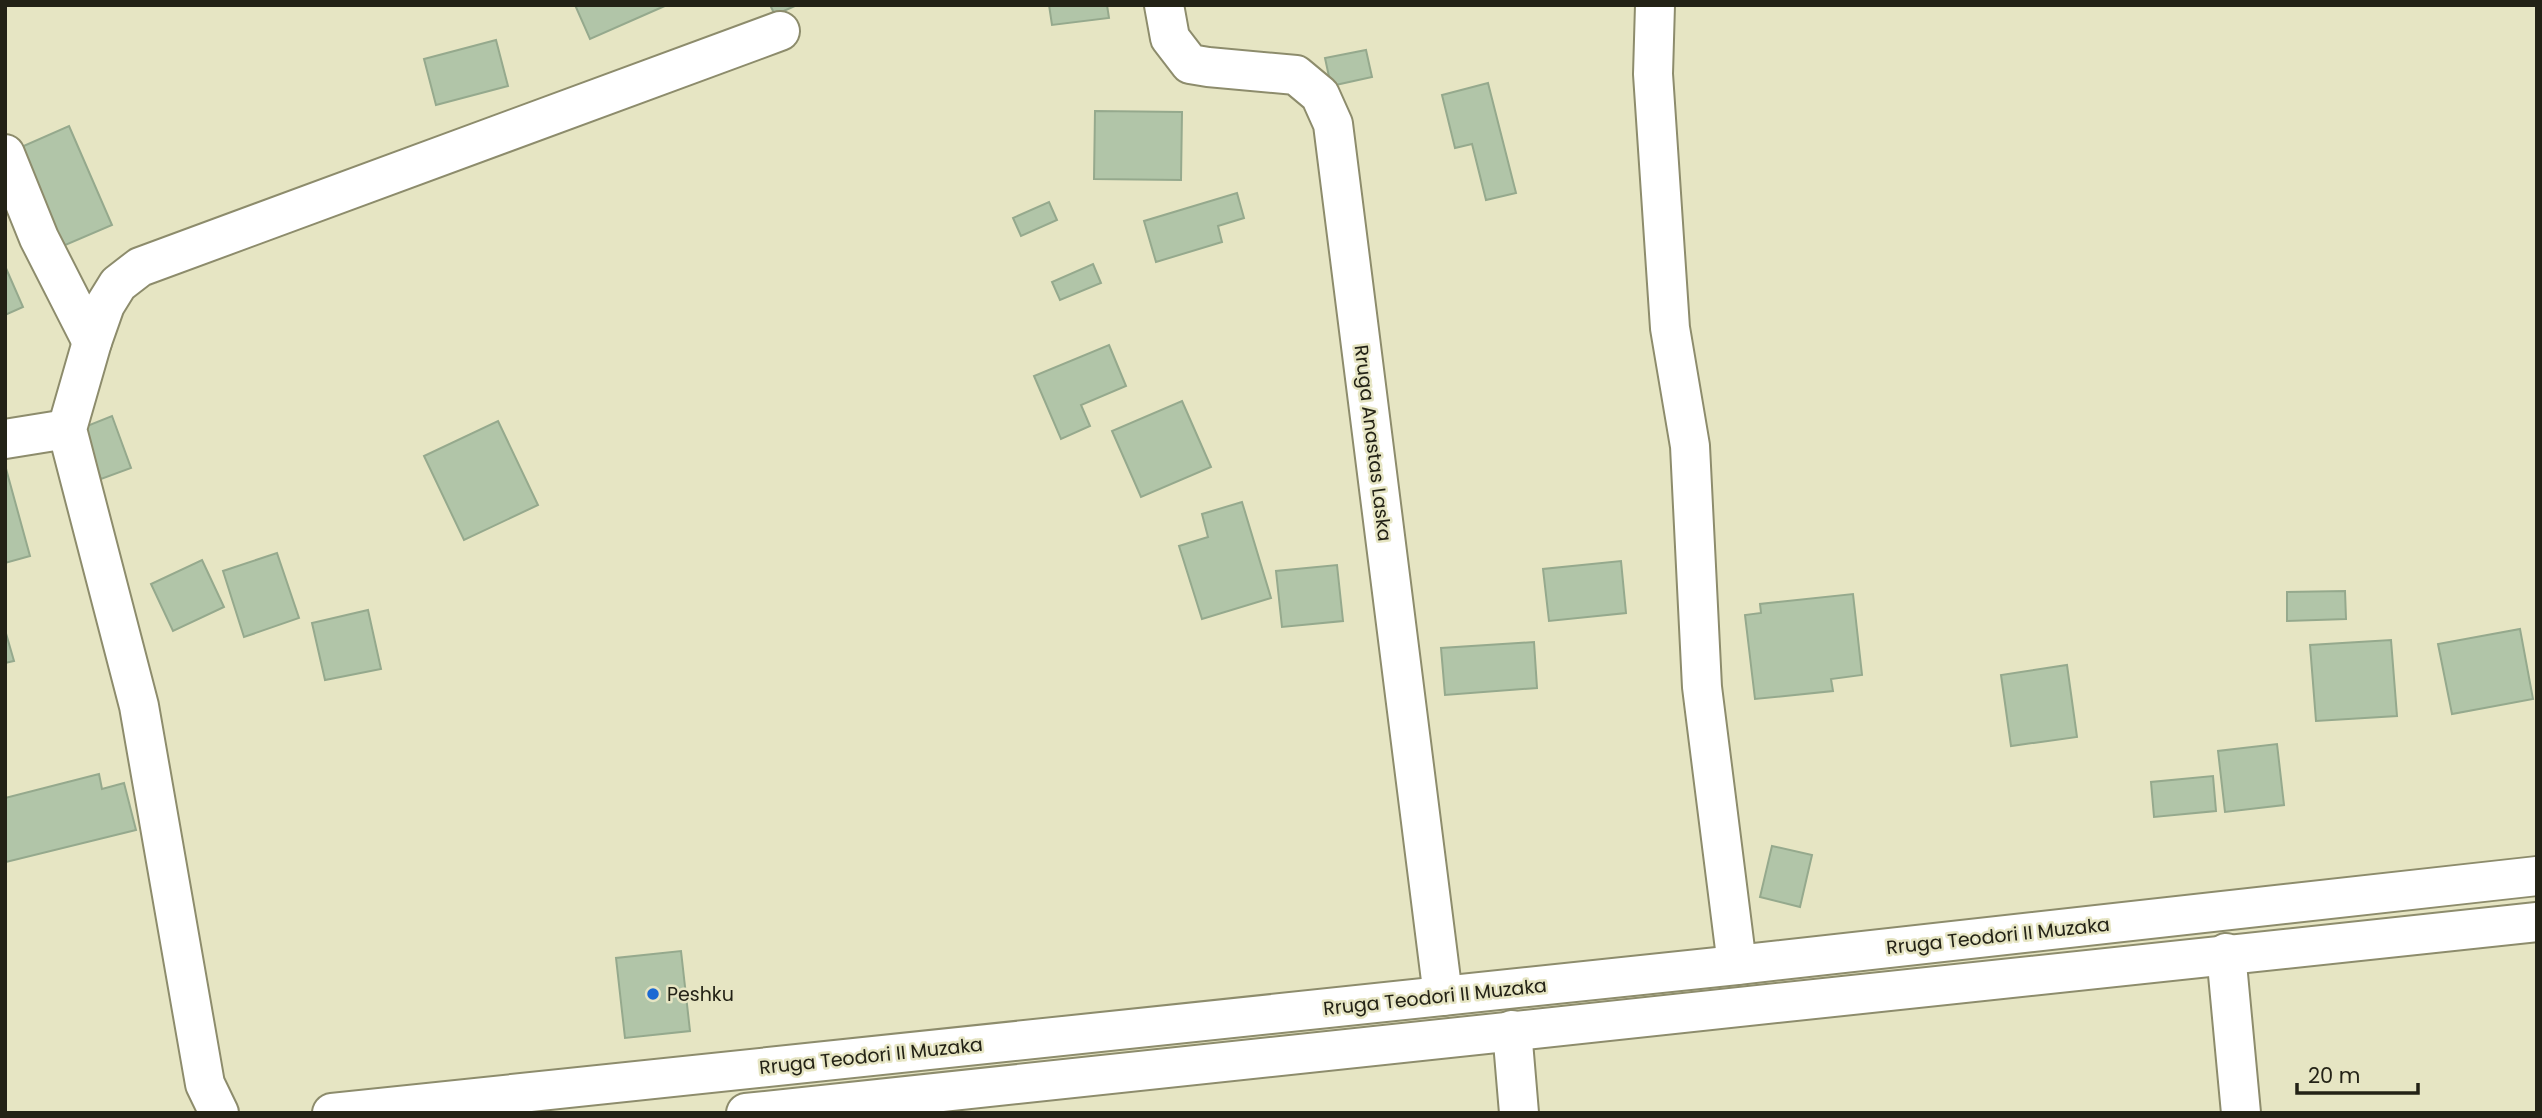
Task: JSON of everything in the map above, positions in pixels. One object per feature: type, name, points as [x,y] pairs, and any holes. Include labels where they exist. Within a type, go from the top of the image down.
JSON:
[{"type":"main road","name":"Rruga Anastas Laska","points":[[1164,5],[1170,38],[1190,64],[1208,68],[1296,75],[1321,95],[1333,124],[1443,996]]},
{"type":"main road","points":[[1656,5],[1653,74],[1670,328],[1690,446],[1702,687],[1738,965]]},
{"type":"main road","points":[[219,1113],[205,1084],[139,706],[67,429],[105,305],[118,284],[139,267],[780,31]]},
{"type":"main road","points":[[5,154],[39,238],[92,342]]},
{"type":"main road","points":[[5,439],[67,429]]},
{"type":"main road","name":"Rruga Teodori II Muzaka","points":[[332,1113],[1738,965],[2537,876]]},
{"type":"main road","points":[[746,1113],[865,1107],[1512,1030],[2537,922]]},
{"type":"main road","points":[[2226,953],[2241,1113]]},
{"type":"main road","points":[[1512,1030],[1519,1113]]},
{"type":"building","points":[[575,5],[667,5],[590,39]]},
{"type":"building","points":[[770,5],[797,5],[775,15]]},
{"type":"building","points":[[1049,5],[1107,5],[1109,18],[1052,25]]},
{"type":"building","points":[[496,40],[508,86],[436,105],[424,59]]},
{"type":"building","points":[[1366,50],[1372,77],[1331,86],[1325,58]]},
{"type":"building","points":[[1488,83],[1516,193],[1486,200],[1472,144],[1455,148],[1442,95]]},
{"type":"building","points":[[1095,111],[1182,112],[1181,180],[1094,179]]},
{"type":"building","points":[[69,126],[112,225],[63,246],[19,148]]},
{"type":"building","points":[[1237,193],[1244,218],[1218,226],[1222,242],[1156,262],[1144,221]]},
{"type":"building","points":[[1049,202],[1057,220],[1021,236],[1013,218]]},
{"type":"building","points":[[1093,264],[1101,283],[1060,300],[1052,282]]},
{"type":"building","points":[[5,266],[23,307],[5,315]]},
{"type":"building","points":[[1109,345],[1126,386],[1081,405],[1090,426],[1061,439],[1034,376]]},
{"type":"building","points":[[1182,401],[1211,467],[1141,497],[1112,431]]},
{"type":"building","points":[[112,416],[131,468],[101,479],[82,428]]},
{"type":"building","points":[[498,421],[538,505],[464,540],[424,456]]},
{"type":"building","points":[[5,465],[30,556],[5,563]]},
{"type":"building","points":[[1242,502],[1271,598],[1202,619],[1179,546],[1208,537],[1202,514]]},
{"type":"building","points":[[277,553],[299,618],[244,637],[223,571]]},
{"type":"building","points":[[202,560],[224,607],[173,631],[151,584]]},
{"type":"building","points":[[1621,561],[1626,613],[1549,621],[1543,569]]},
{"type":"building","points":[[1337,565],[1343,621],[1282,627],[1276,571]]},
{"type":"building","points":[[2345,591],[2346,619],[2287,621],[2287,592]]},
{"type":"building","points":[[1853,594],[1862,675],[1831,679],[1833,691],[1755,699],[1745,615],[1761,613],[1760,604]]},
{"type":"building","points":[[368,610],[381,669],[325,680],[312,623]]},
{"type":"building","points":[[2520,629],[2533,699],[2452,714],[2438,644]]},
{"type":"building","points":[[5,630],[14,661],[5,663]]},
{"type":"building","points":[[2391,640],[2397,716],[2316,721],[2310,645]]},
{"type":"building","points":[[1534,642],[1537,688],[1445,695],[1441,648]]},
{"type":"building","points":[[2067,665],[2077,737],[2011,746],[2001,675]]},
{"type":"building","points":[[2277,744],[2284,805],[2225,812],[2218,751]]},
{"type":"building","points":[[99,774],[102,789],[124,783],[136,830],[6,862],[5,798]]},
{"type":"building","points":[[2213,776],[2216,811],[2154,817],[2151,782]]},
{"type":"building","points":[[1772,846],[1812,855],[1800,907],[1760,897]]},
{"type":"building","name":"Peshku","points":[[681,951],[690,1031],[625,1038],[616,958]]},
{"type":"place","name":"Peshku","points":[[653,994]]}]
